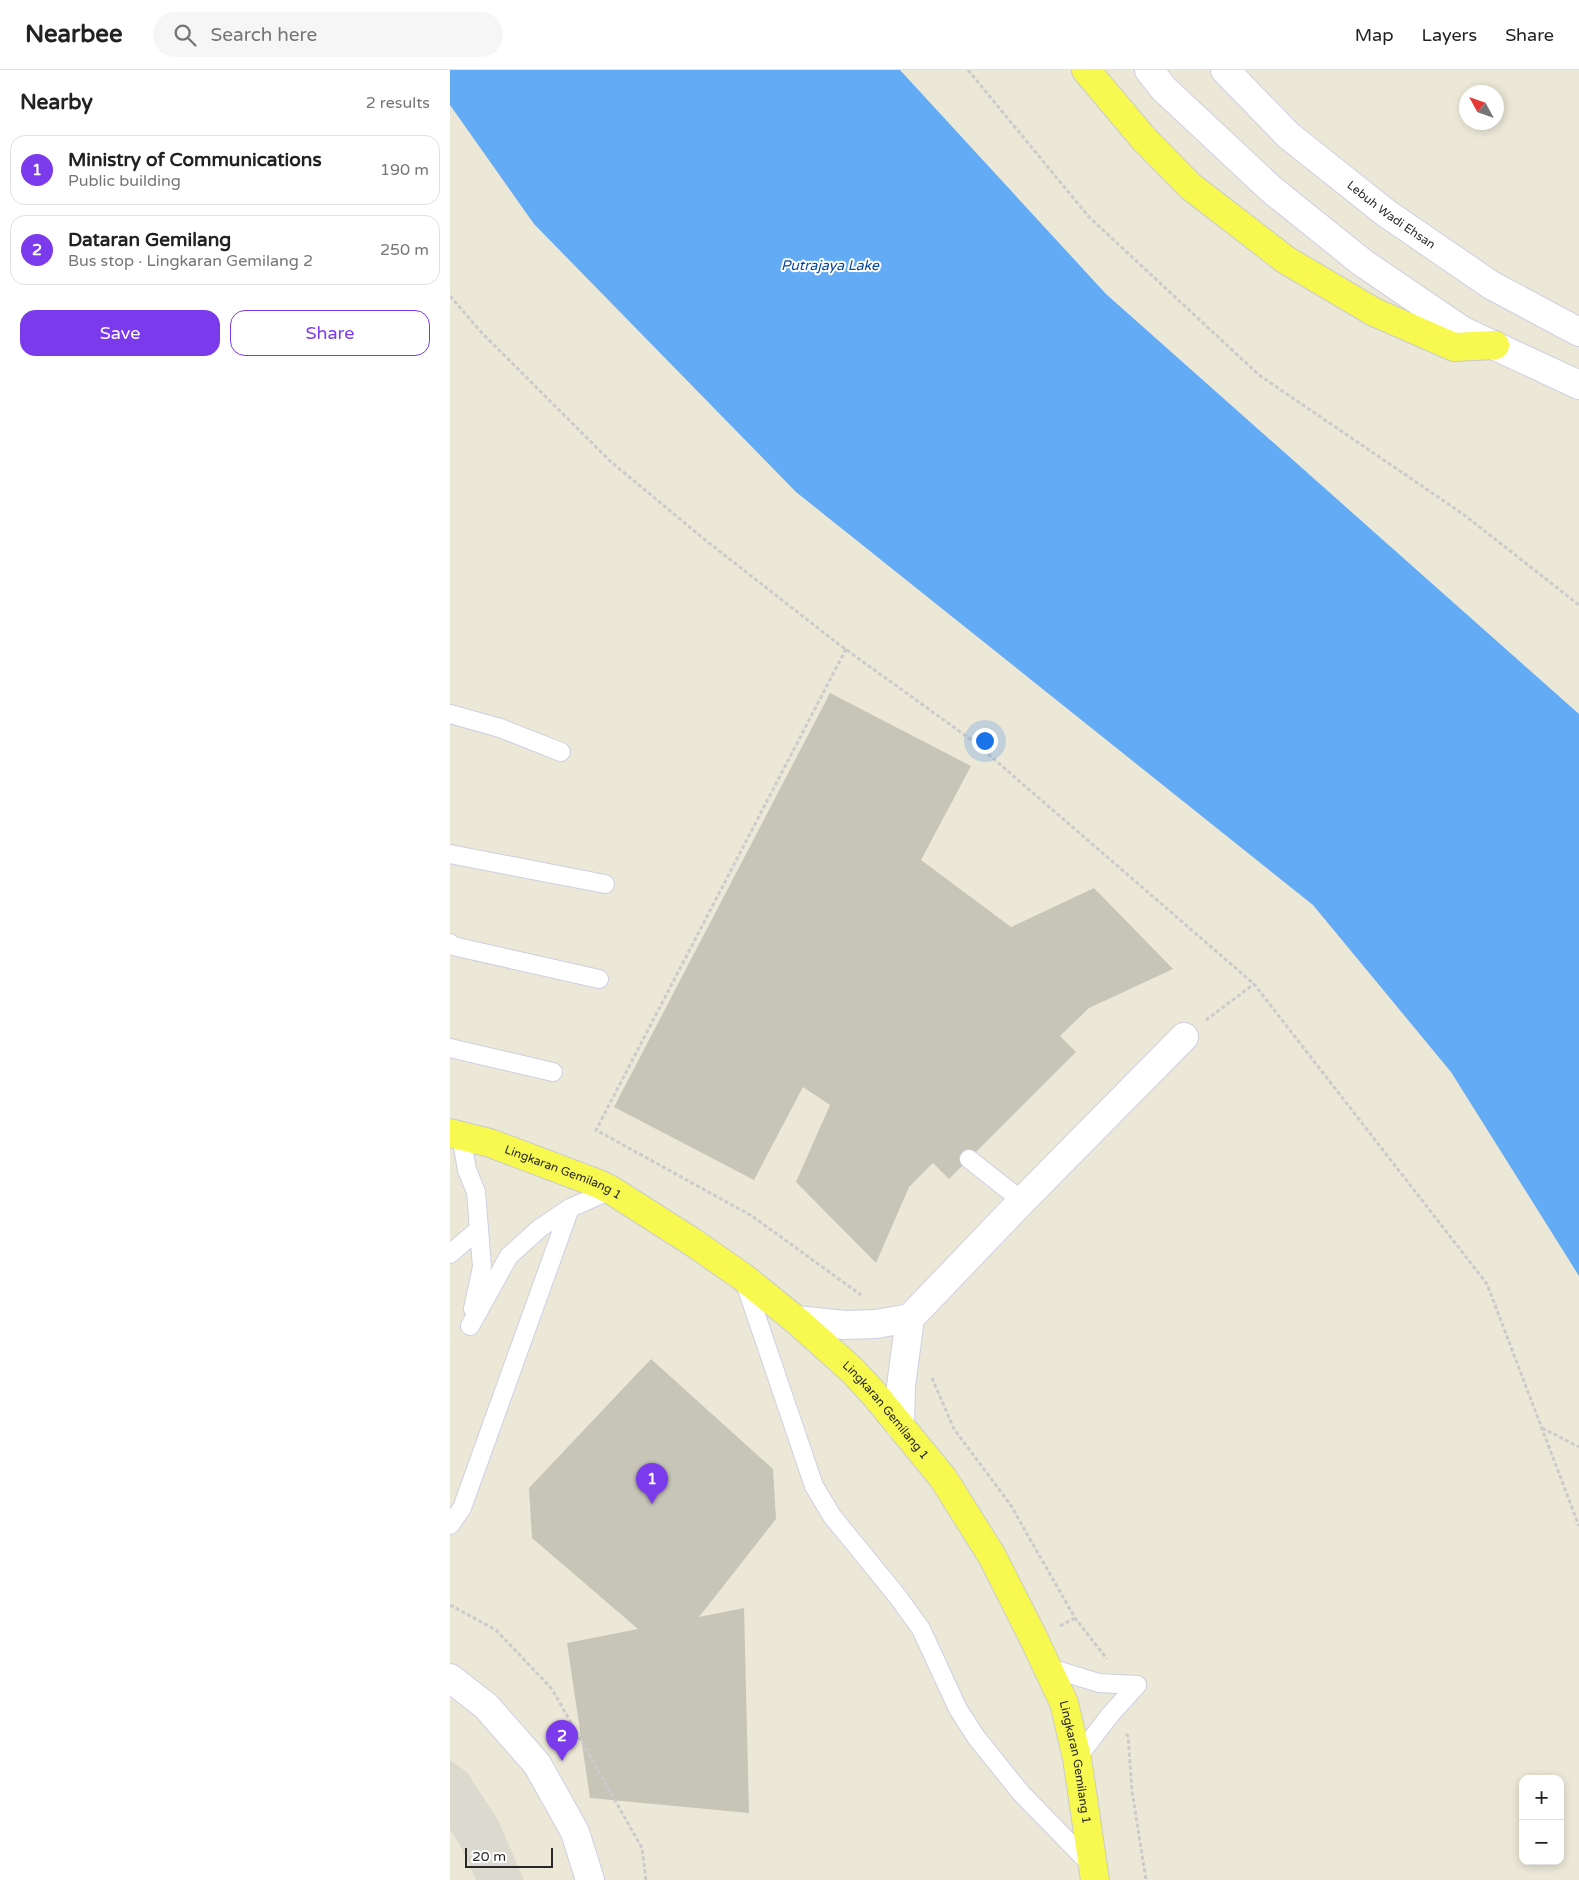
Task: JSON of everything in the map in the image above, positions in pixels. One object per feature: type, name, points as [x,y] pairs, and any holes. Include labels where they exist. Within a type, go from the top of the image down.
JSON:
[{"type":"main road","points":[[1086,70],[1144,139],[1190,186],[1294,265],[1374,312],[1454,347],[1495,345]]},
{"type":"main road","points":[[1149,70],[1164,89],[1272,190],[1363,263],[1463,331],[1579,385]]},
{"type":"main road","name":"Lebuh Wadi Ehsan","points":[[1225,70],[1288,135],[1386,213],[1491,285],[1579,332]]},
{"type":"main road","points":[[900,1426],[900,1386],[910,1318],[1184,1037]]},
{"type":"main road","name":"Lingkaran Gemilang 1","points":[[455,1134],[490,1143],[611,1190],[743,1277],[796,1320],[853,1371],[943,1478],[992,1556],[1047,1667],[1064,1703],[1077,1758],[1094,1874]]},
{"type":"main road","points":[[796,1320],[845,1325],[876,1324],[910,1318]]},
{"type":"main road","points":[[450,1678],[486,1706],[537,1764],[575,1832],[590,1880]]},
{"type":"lane","points":[[450,714],[500,728],[561,752]]},
{"type":"lane","points":[[450,854],[605,884]]},
{"type":"lane","points":[[450,943],[453,946],[599,978]]},
{"type":"lane","points":[[450,1048],[553,1072]]},
{"type":"lane","points":[[455,1134],[476,1192],[482,1267],[470,1326],[509,1256],[540,1228],[570,1208],[611,1190]]},
{"type":"lane","points":[[969,1159],[1022,1201]]},
{"type":"lane","points":[[450,1525],[462,1508],[570,1208]]},
{"type":"lane","points":[[450,1254],[479,1229]]},
{"type":"lane","points":[[743,1277],[814,1486],[828,1509],[921,1629],[958,1709],[976,1737],[1021,1793],[1094,1874]]},
{"type":"lane","points":[[1047,1667],[1099,1683],[1137,1685],[1077,1758]]},
{"type":"path","points":[[968,70],[1089,217],[1259,375],[1463,514],[1579,604]]},
{"type":"path","points":[[450,296],[482,333],[610,461],[704,539],[846,649],[973,741],[1254,984],[1487,1284],[1579,1526]]},
{"type":"path","points":[[596,1130],[846,649]]},
{"type":"path","points":[[1184,1037],[1254,984]]},
{"type":"path","points":[[1542,1428],[1579,1447]]},
{"type":"path","points":[[450,1605],[496,1630],[552,1690],[642,1848],[646,1880]]},
{"type":"shaded area","points":[[450,1760],[467,1772],[498,1820],[524,1880],[476,1880],[460,1845],[450,1830]]},
{"type":"water","name":"Putrajaya Lake","points":[[450,70],[900,70],[1106,294],[1579,714],[1579,1276],[1451,1072],[1313,905],[796,492],[534,224],[450,105]]},
{"type":"building","points":[[830,693],[971,766],[921,860],[1011,927],[1094,888],[1173,969],[1089,1008],[1060,1036],[1076,1052],[949,1179],[933,1163],[909,1187],[876,1263],[796,1182],[830,1105],[803,1087],[754,1180],[614,1107]]},
{"type":"building","points":[[651,1359],[773,1469],[776,1519],[699,1617],[744,1608],[749,1813],[590,1798],[567,1643],[638,1629],[532,1538],[529,1488]]},
{"type":"place","name":"Ministry of Communications","points":[[652,1504]]},
{"type":"place","name":"Dataran Gemilang","points":[[562,1761]]}]
